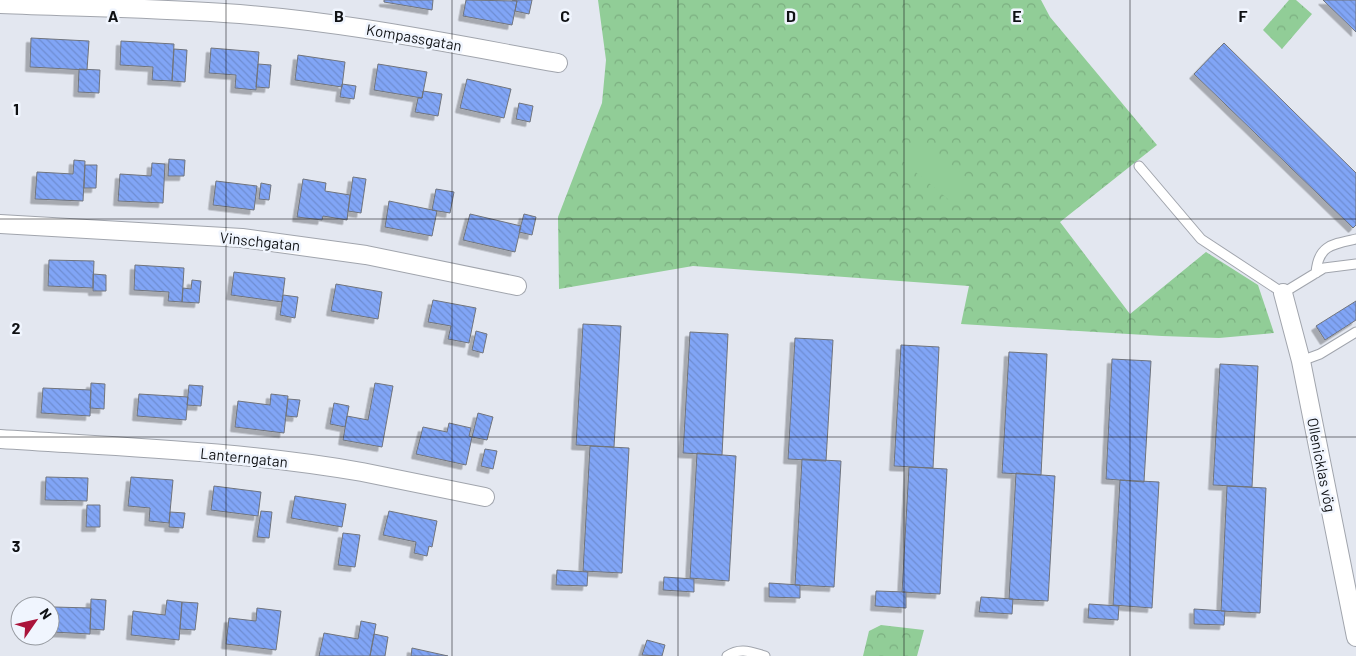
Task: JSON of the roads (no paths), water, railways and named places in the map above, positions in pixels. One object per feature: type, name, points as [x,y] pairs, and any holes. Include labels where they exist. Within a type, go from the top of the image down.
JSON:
[{"type":"street","name":"Kompassgatan","points":[[0,4],[225,13],[306,21],[400,34],[558,63]]},
{"type":"street","name":"Vinschgatan","points":[[0,224],[242,238],[366,255],[517,286]]},
{"type":"street","name":"Ollenicklas vög","points":[[1283,293],[1301,360],[1356,637]]},
{"type":"street","name":"Lanterngatan","points":[[0,439],[180,451],[272,460],[361,472],[485,498]]},
{"type":"lane","points":[[1139,166],[1206,243],[1283,293],[1316,273],[1330,267],[1356,264]]},
{"type":"lane","points":[[1316,273],[1320,255],[1326,248],[1334,243],[1356,239]]},
{"type":"lane","points":[[1301,360],[1320,354],[1356,332]]},
{"type":"lane","points":[[727,656],[736,650],[749,651],[765,656]]}]
